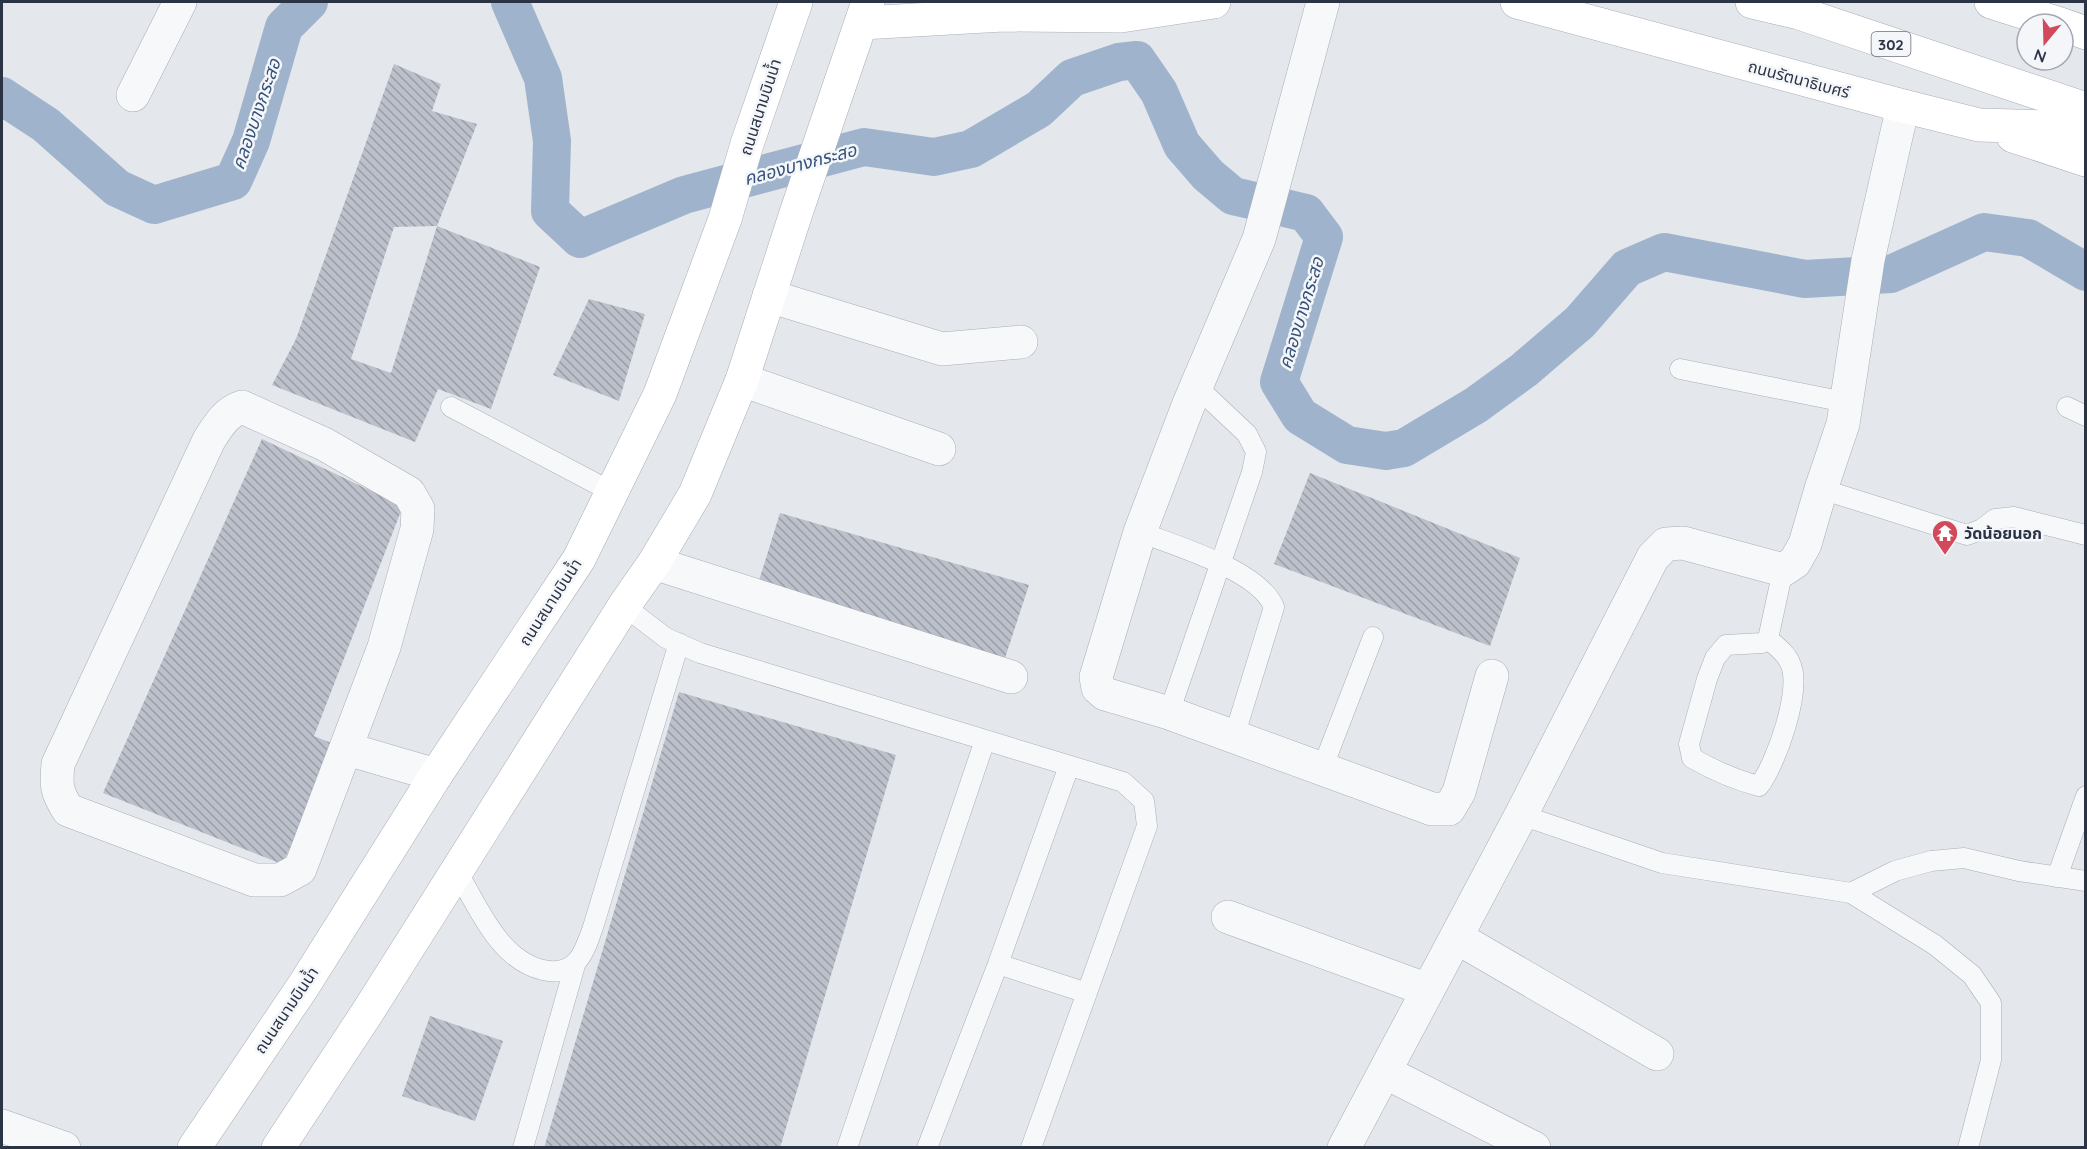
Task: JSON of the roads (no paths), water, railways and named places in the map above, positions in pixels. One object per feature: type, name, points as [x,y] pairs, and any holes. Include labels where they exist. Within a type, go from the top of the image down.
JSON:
[{"type":"main road","name":"ถนนสนามบินน้ำ","points":[[194,1148],[304,985],[436,775],[579,559],[660,394],[724,219],[796,2]]},
{"type":"main road","points":[[278,1148],[367,1013],[624,606],[654,563],[695,494],[742,380],[865,12],[1121,16],[1214,2]]},
{"type":"main road","name":"ถนนรัตนาธิเบศร์","points":[[1516,2],[1979,125],[2085,128]]},
{"type":"main road","name":"302","points":[[1752,2],[1799,13],[2085,109]]},
{"type":"main road","points":[[1991,2],[2022,12]]},
{"type":"main road","points":[[1979,125],[2085,160]]},
{"type":"street","points":[[134,95],[180,2]]},
{"type":"street","points":[[1323,2],[1270,191],[1259,239],[1196,387],[1140,532],[1096,677],[1098,688],[1106,694],[1169,713],[1432,809],[1449,808],[1458,792],[1492,676]]},
{"type":"street","points":[[1344,1148],[1521,815],[1653,557],[1666,544],[1683,543],[1783,570],[1796,562],[1805,544],[1843,424],[1868,260],[1903,106]]},
{"type":"street","points":[[769,296],[942,349],[1021,342]]},
{"type":"street","points":[[742,380],[939,449]]},
{"type":"street","points":[[242,407],[324,444],[409,493],[418,509],[417,529],[384,647],[347,749],[300,869],[280,880],[254,880],[68,810],[57,793],[58,764],[209,440],[232,410],[242,407]]},
{"type":"street","points":[[654,563],[1011,677]]},
{"type":"street","points":[[347,749],[436,775]]},
{"type":"street","points":[[1228,917],[1428,990]]},
{"type":"street","points":[[1456,937],[1657,1054]]},
{"type":"street","points":[[1385,1072],[1534,1148]]},
{"type":"street","points":[[2,1126],[64,1148]]},
{"type":"lane","points":[[1680,369],[1845,402]]},
{"type":"lane","points":[[1169,713],[1252,471],[1256,452],[1247,434],[1196,387]]},
{"type":"lane","points":[[451,407],[612,492]]},
{"type":"lane","points":[[2067,407],[2085,416]]},
{"type":"lane","points":[[1821,489],[1967,535],[1982,529],[1995,519],[2014,517],[2085,536]]},
{"type":"lane","points":[[1140,532],[1221,563],[1256,585],[1270,597],[1274,607],[1234,736]]},
{"type":"lane","points":[[1768,639],[1792,664],[1793,695],[1776,756],[1767,776],[1759,786],[1741,782],[1692,758],[1689,744],[1715,658],[1726,645],[1762,643],[1768,639],[1783,570]]},
{"type":"lane","points":[[624,606],[666,638],[700,653],[1123,782],[1144,801],[1147,826],[1031,1148]]},
{"type":"lane","points":[[1322,769],[1373,637]]},
{"type":"lane","points":[[523,1148],[575,965],[587,946],[679,643]]},
{"type":"lane","points":[[846,1148],[985,740]]},
{"type":"lane","points":[[927,1148],[998,964],[1069,766]]},
{"type":"lane","points":[[2057,877],[2085,796]]},
{"type":"lane","points":[[1521,815],[1662,863],[1851,893],[1935,945],[1972,975],[1991,1003],[1991,1060],[1968,1148]]},
{"type":"lane","points":[[1851,893],[1895,871],[1931,861],[1964,858],[2019,872],[2085,881]]},
{"type":"lane","points":[[457,871],[493,932],[518,960],[556,973],[575,965]]},
{"type":"lane","points":[[998,964],[1087,993]]},
{"type":"waterway","name":"คลองบางกระสอ","points":[[2,96],[46,125],[117,188],[154,205],[233,181],[251,141],[284,27],[309,2]]},
{"type":"waterway","name":"คลองบางกระสอ","points":[[510,2],[543,78],[552,141],[550,211],[580,239],[684,195],[864,147],[934,157],[971,149],[1039,109],[1072,78],[1119,62],[1137,60],[1159,92],[1182,145],[1208,175],[1233,196],[1306,213],[1324,237],[1279,382],[1300,416],[1347,445],[1386,451],[1404,448],[1476,405],[1524,370],[1580,322],[1627,268],[1664,252],[1805,279],[1891,274],[1984,232],[2028,238],[2086,272]]},
{"type":"place","name":"วัดน้อยนอก","points":[[1945,556]]}]
